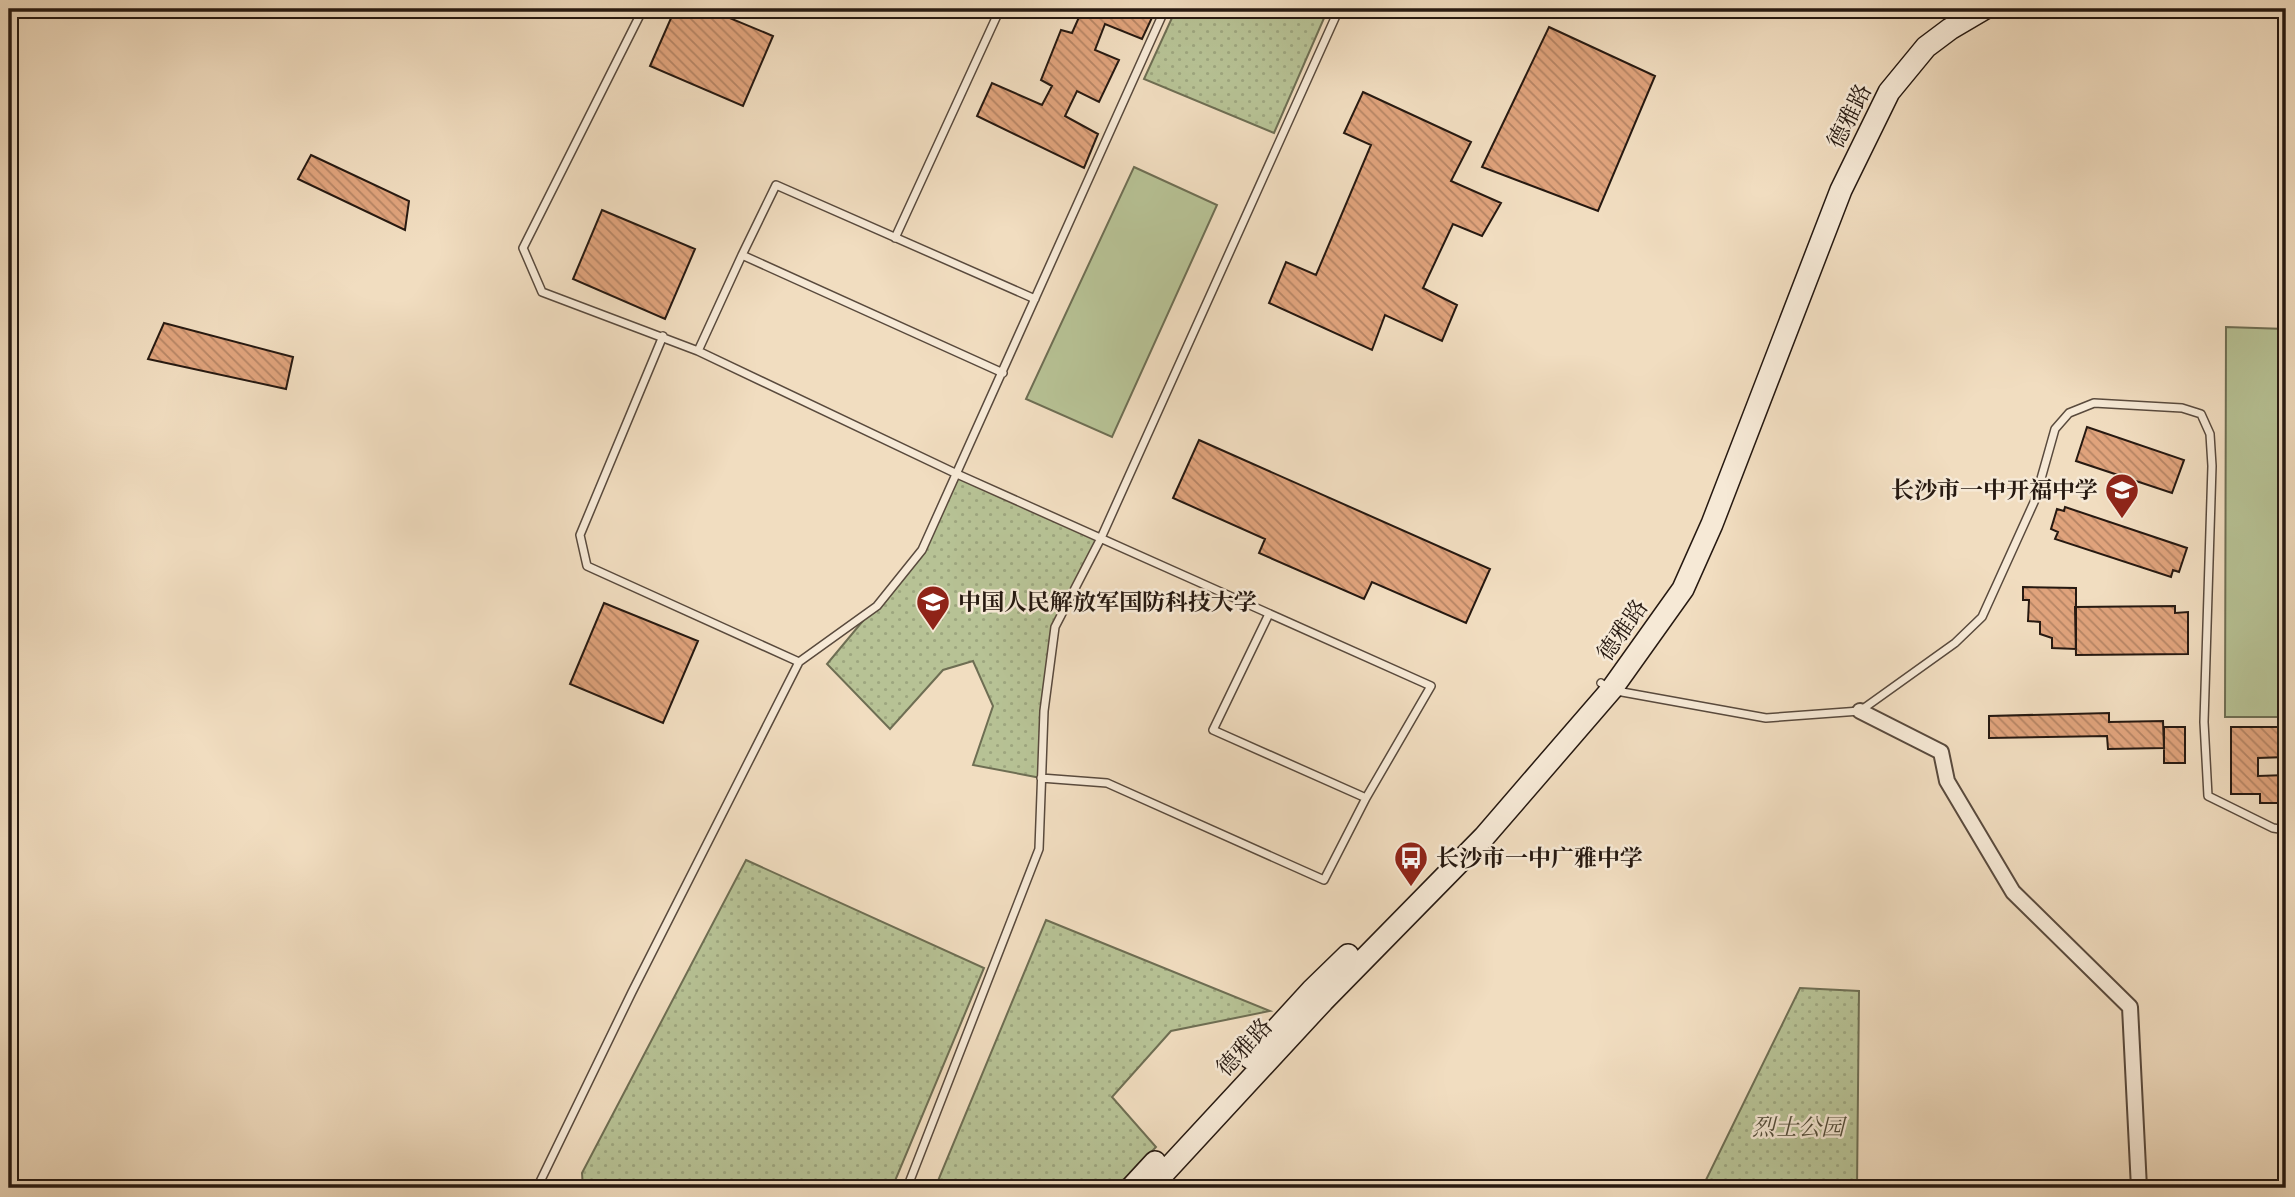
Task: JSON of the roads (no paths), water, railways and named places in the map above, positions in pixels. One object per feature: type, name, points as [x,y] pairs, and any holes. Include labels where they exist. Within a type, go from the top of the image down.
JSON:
[{"type":"street","name":"德雅路","points":[[1131,1188],[1312,990],[1474,830],[1606,686],[1675,581],[1829,189],[1880,92],[1919,40],[1962,9]]},
{"type":"street","name":"德雅路","points":[[1150,1188],[1323,1001],[1483,837],[1683,589],[1717,511],[1840,190],[1889,92],[1927,47],[1950,29],[1984,9]]},
{"type":"street","points":[[1860,711],[1941,752],[1947,781],[2013,892],[2130,1007],[2139,1188]]},
{"type":"lane","points":[[643,9],[523,248],[542,292],[698,351],[957,474],[1431,686],[1366,798],[1324,880],[1107,783],[1041,778]]},
{"type":"lane","points":[[895,238],[1000,9]]},
{"type":"lane","points":[[537,1188],[632,992],[799,662],[877,606],[922,550],[1165,9]]},
{"type":"lane","points":[[907,1188],[1039,849],[1044,711],[1055,627],[1101,538],[1339,9]]},
{"type":"lane","points":[[698,351],[776,185],[1035,299]]},
{"type":"lane","points":[[742,255],[1003,373]]},
{"type":"lane","points":[[663,336],[580,535],[587,566],[799,662]]},
{"type":"lane","points":[[1606,686],[1766,718],[1860,711],[1955,643],[1982,617],[2035,500],[2055,429],[2069,413],[2094,403],[2182,408],[2200,414],[2210,434],[2211,445],[2204,722],[2208,796],[2273,828],[2286,830]]},
{"type":"lane","points":[[1269,614],[1213,730],[1366,798]]},
{"type":"place","name":"长沙市一中开福中学","points":[[2122,520]]},
{"type":"place","name":"中国人民解放军国防科技大学","points":[[933,632]]},
{"type":"place","name":"长沙市一中广雅中学","points":[[1411,888]]},
{"type":"park label","name":"烈士公园","points":[[1798,1127]]}]
